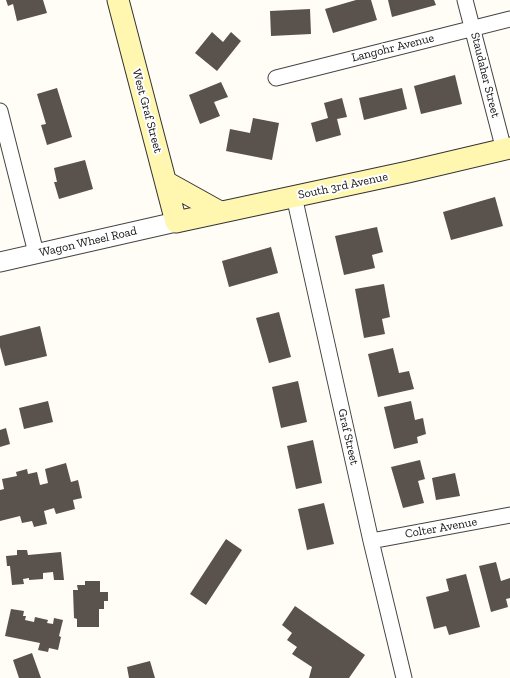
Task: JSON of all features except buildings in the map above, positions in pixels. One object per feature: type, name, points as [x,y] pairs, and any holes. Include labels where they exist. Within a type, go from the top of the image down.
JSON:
[{"type":"main road","name":"West Graf Street","points":[[118,0],[176,222]]},
{"type":"main road","name":"South 3rd Avenue","points":[[176,222],[507,149]]},
{"type":"main road","points":[[166,182],[220,212]]},
{"type":"street","name":"Staudaher Street","points":[[466,0],[507,149]]},
{"type":"street","name":"Langohr Avenue","points":[[276,78],[510,19]]},
{"type":"street","points":[[0,111],[36,253]]},
{"type":"street","name":"Graf Street","points":[[294,196],[371,541],[404,678]]},
{"type":"street","name":"Wagon Wheel Road","points":[[0,262],[176,222]]},
{"type":"street","name":"Colter Avenue","points":[[371,541],[510,515]]}]
